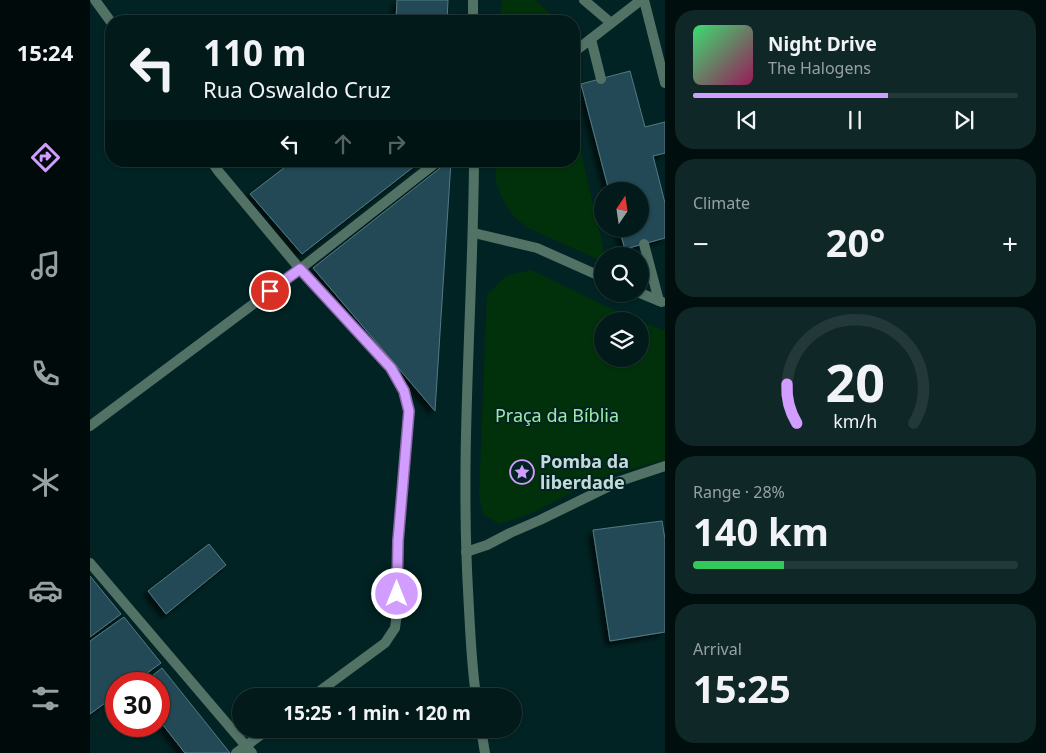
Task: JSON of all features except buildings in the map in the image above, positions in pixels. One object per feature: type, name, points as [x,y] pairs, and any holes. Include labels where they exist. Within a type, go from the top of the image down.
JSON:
[{"type":"street","points":[[95,0],[106,15]]},
{"type":"street","points":[[473,0],[473,15]]},
{"type":"street","points":[[584,0],[611,23]]},
{"type":"street","points":[[580,47],[643,0],[665,83]]},
{"type":"street","points":[[591,39],[601,78]]},
{"type":"street","points":[[215,167],[300,269],[391,368],[404,391],[409,411],[398,541],[398,613],[395,628],[385,643],[324,688]]},
{"type":"street","points":[[90,426],[300,269],[430,167]]},
{"type":"street","points":[[474,167],[474,233],[465,471],[466,552],[472,669],[475,688]]},
{"type":"street","points":[[474,233],[537,248],[594,273]]},
{"type":"street","points":[[644,244],[662,303]]},
{"type":"street","points":[[649,297],[662,303]]},
{"type":"street","points":[[466,552],[487,545],[620,482],[665,466]]},
{"type":"street","points":[[90,563],[249,749]]},
{"type":"street","points":[[236,753],[249,749],[260,738]]},
{"type":"street","points":[[482,738],[485,753]]},
{"type":"green space","points":[[502,0],[535,0],[552,15],[501,15]]},
{"type":"green space","points":[[580,148],[594,208],[594,238],[601,238],[603,247],[594,247],[594,257],[528,228],[514,217],[501,196],[496,181],[496,167],[580,167]]},
{"type":"green space","name":"Praça da Bíblia","points":[[531,270],[594,302],[618,312],[594,312],[594,367],[649,367],[649,324],[665,331],[665,460],[590,482],[532,513],[499,524],[484,515],[479,496],[487,294],[506,276]]},
{"type":"place","name":"Pomba da liberdade","points":[[522,472]]},
{"type":"route","points":[[270,291],[300,269],[391,368],[404,391],[409,411],[398,541],[397,594]]}]
